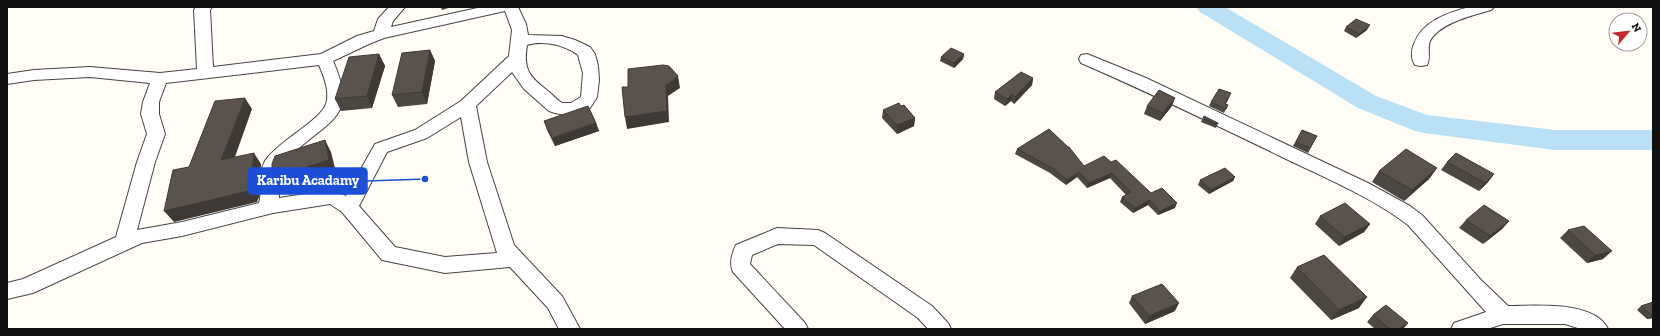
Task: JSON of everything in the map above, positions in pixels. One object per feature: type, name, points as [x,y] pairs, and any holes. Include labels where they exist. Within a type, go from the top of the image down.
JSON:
[{"type":"street","points":[[204,7],[202,10],[205,74]]},
{"type":"street","points":[[380,34],[386,19],[397,7]]},
{"type":"street","points":[[7,79],[34,74],[90,72],[160,78],[205,74],[324,59],[363,40],[380,34],[503,7]]},
{"type":"street","points":[[349,207],[381,148],[421,134],[467,105],[519,48],[543,39],[578,46],[586,52],[590,62],[589,98],[584,104],[574,108],[557,108],[528,83],[520,72],[517,63],[519,48],[520,29],[510,7]]},
{"type":"street","points":[[1421,61],[1419,54],[1424,36],[1438,25],[1454,16],[1486,7]]},
{"type":"street","points":[[268,207],[270,170],[275,161],[293,143],[330,113],[336,104],[333,77],[324,59]]},
{"type":"street","points":[[1087,59],[1140,82],[1356,185],[1403,211],[1415,220],[1474,286],[1503,315]]},
{"type":"street","points":[[124,242],[146,162],[156,134],[150,114],[151,102],[160,78]]},
{"type":"street","points":[[467,105],[478,162],[505,249],[555,302],[570,329]]},
{"type":"street","points":[[7,291],[26,287],[124,242],[141,236],[182,229],[263,211],[268,207],[332,197],[349,207],[389,254],[445,265],[514,259]]},
{"type":"street","points":[[798,329],[740,266],[743,250],[777,236],[818,238],[925,312],[941,329]]},
{"type":"street","points":[[1461,329],[1503,315],[1565,315],[1584,320],[1598,329]]},
{"type":"building","points":[[1356,19],[1370,25],[1359,34],[1346,27]]},
{"type":"building","points":[[951,48],[964,54],[954,63],[941,57]]},
{"type":"building","points":[[430,50],[422,92],[392,95],[402,53]]},
{"type":"building","points":[[379,54],[367,96],[335,99],[349,57]]},
{"type":"building","points":[[663,65],[669,66],[678,76],[666,85],[667,111],[625,117],[622,87],[628,87],[628,69]]},
{"type":"building","points":[[1021,72],[1033,78],[1015,97],[1012,94],[1007,99],[995,92]]},
{"type":"building","points":[[1219,89],[1231,93],[1225,104],[1228,105],[1226,109],[1211,102]]},
{"type":"building","points":[[1159,90],[1175,98],[1163,113],[1147,106]]},
{"type":"building","points":[[245,98],[221,160],[254,153],[251,185],[249,191],[164,211],[173,170],[189,167],[215,101]]},
{"type":"building","points":[[899,103],[901,106],[904,105],[915,118],[897,125],[883,110]]},
{"type":"building","points":[[588,106],[596,123],[552,138],[544,121]]},
{"type":"building","points":[[1204,116],[1218,123],[1218,124],[1203,118]]},
{"type":"building","points":[[1049,129],[1069,147],[1084,166],[1104,156],[1111,162],[1116,160],[1151,193],[1162,188],[1177,203],[1160,211],[1150,200],[1135,208],[1122,197],[1131,192],[1112,173],[1089,183],[1079,172],[1067,180],[1052,168],[1017,149]]},
{"type":"building","points":[[1302,130],[1317,136],[1310,148],[1296,142]]},
{"type":"building","points":[[325,140],[329,160],[272,178],[272,164],[275,156]]},
{"type":"building","points":[[1406,149],[1437,168],[1412,190],[1379,171]]},
{"type":"building","points":[[1456,153],[1494,174],[1485,183],[1447,162]]},
{"type":"building","points":[[1225,168],[1235,177],[1211,190],[1200,180]]},
{"type":"building","points":[[1345,203],[1370,224],[1344,237],[1320,216]]},
{"type":"building","points":[[1484,205],[1509,221],[1490,236],[1466,220]]},
{"type":"building","points":[[1584,226],[1612,251],[1595,255],[1568,230]]},
{"type":"building","points":[[1324,255],[1367,297],[1339,310],[1297,267]]},
{"type":"building","points":[[1162,284],[1179,303],[1149,316],[1132,296]]},
{"type":"building","points":[[1653,302],[1653,315],[1652,315],[1641,306]]},
{"type":"building","points":[[1386,305],[1408,323],[1399,329],[1390,329],[1373,315]]},
{"type":"waterway","points":[[1208,7],[1367,102],[1424,124],[1555,140],[1653,140]]},
{"type":"place","name":"Karibu Acadamy","points":[[425,179]]}]
